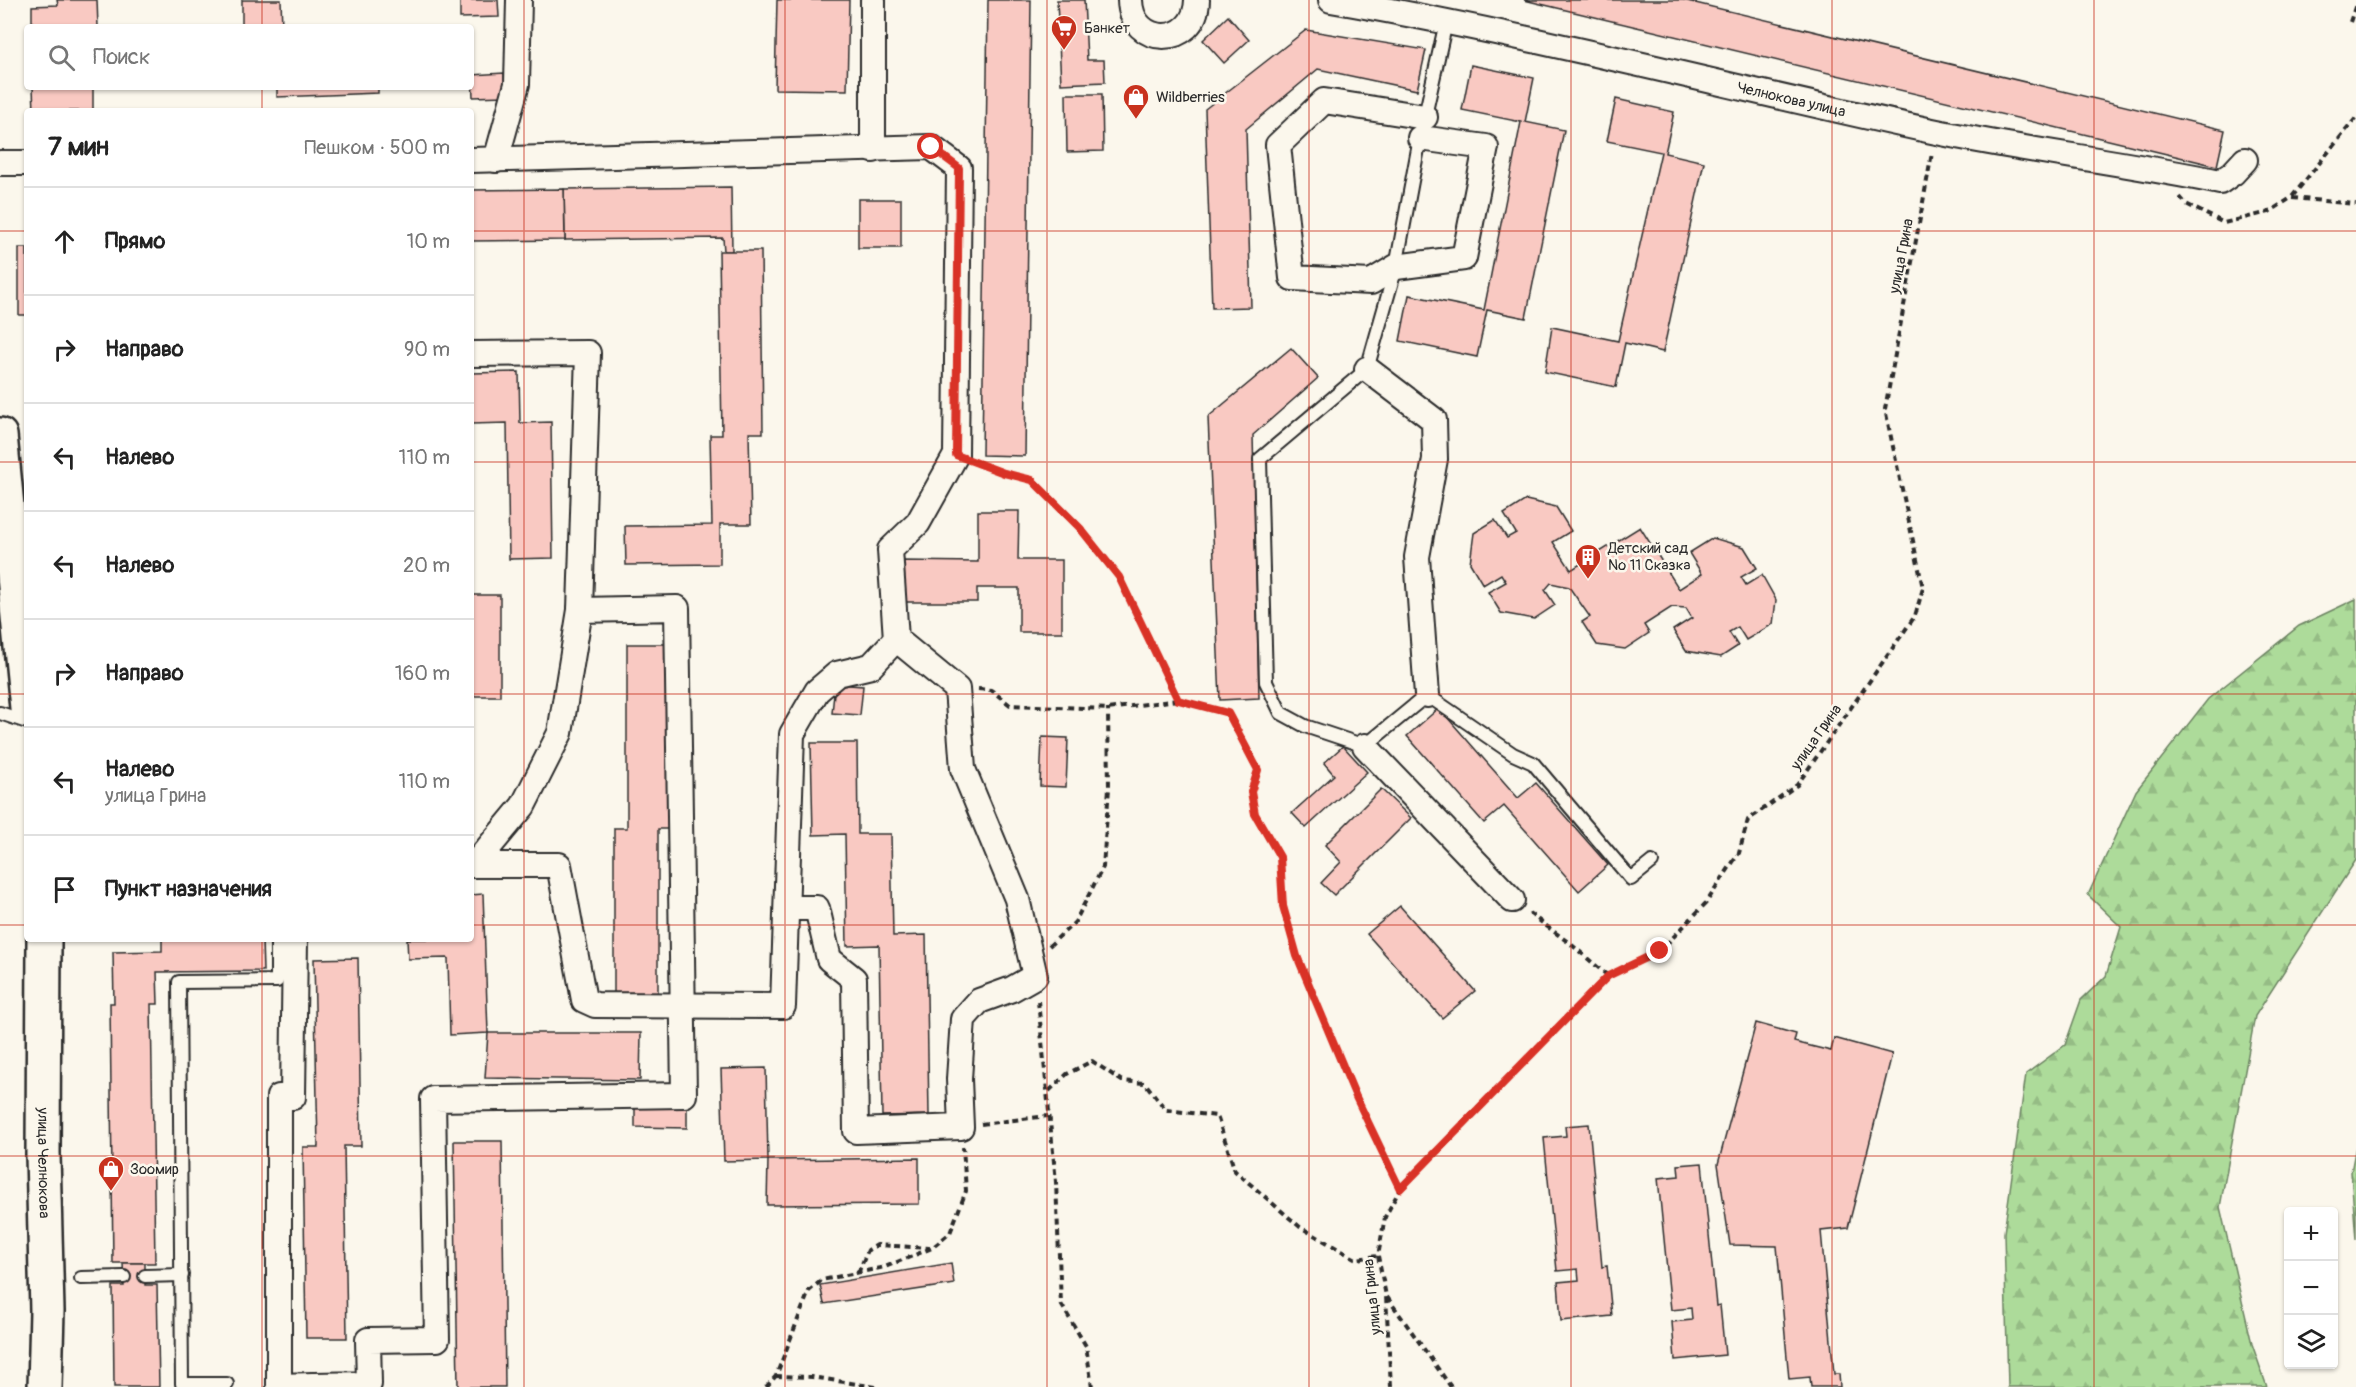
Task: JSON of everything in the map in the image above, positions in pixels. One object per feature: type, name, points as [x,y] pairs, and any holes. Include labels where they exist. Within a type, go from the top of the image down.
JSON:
[{"type":"main road","points":[[0,435],[2,476],[24,680]]},
{"type":"main road","name":"улица Челнокова","points":[[44,942],[43,1155],[47,1311],[45,1387]]},
{"type":"street","points":[[496,160],[517,84],[519,0]]},
{"type":"street","points":[[873,0],[873,150]]},
{"type":"street","points":[[1130,0],[1134,19],[1141,28],[1150,34],[1161,36],[1173,35],[1191,23],[1196,13],[1197,0]]},
{"type":"street","name":"Челнокова улица","points":[[1331,0],[1446,22],[1935,132],[2153,168],[2220,182],[2234,173],[2245,160]]},
{"type":"street","points":[[1324,101],[1422,128],[1486,147],[1464,258],[1396,267],[1371,282],[1292,278],[1278,145],[1324,101]]},
{"type":"street","points":[[474,160],[931,147],[959,168],[956,455],[918,523],[890,550],[896,639],[871,666],[837,674],[817,691],[792,734],[783,1006],[610,1007],[595,1005],[584,1000],[559,865],[474,865]]},
{"type":"street","points":[[0,163],[24,163]]},
{"type":"street","points":[[474,354],[588,353],[580,610],[560,733],[524,806],[474,863]]},
{"type":"street","points":[[1367,369],[1434,420],[1435,459],[1417,557],[1427,695]]},
{"type":"street","points":[[295,942],[293,1097],[279,1097],[279,1386],[369,1384],[368,1340],[437,1339],[433,1099],[684,1095],[677,608],[580,610]]},
{"type":"street","points":[[787,908],[817,908],[829,959],[854,979],[856,1131],[961,1127],[959,1079],[963,1019],[979,1001],[1012,989],[1035,976],[1017,899],[963,769],[957,689],[896,639]]},
{"type":"street","points":[[1365,746],[1512,900]]},
{"type":"lane","points":[[1446,22],[1422,128],[1396,267],[1367,369],[1260,459],[1266,682],[1281,713],[1305,726],[1365,746],[1427,695],[1513,754],[1533,764],[1631,879],[1652,862]]},
{"type":"lane","points":[[0,714],[24,721]]},
{"type":"lane","points":[[227,1384],[182,1384],[179,982],[277,981],[277,942]]},
{"type":"lane","points":[[145,1276],[182,1275]]},
{"type":"lane","points":[[81,1278],[124,1276]]},
{"type":"path","points":[[2350,22],[2356,4]]},
{"type":"path","points":[[2153,168],[2186,204],[2224,223],[2269,212],[2291,198],[2355,122]]},
{"type":"path","name":"улица Грина","points":[[1391,1387],[1386,1296],[1378,1256],[1385,1217],[1400,1189],[1608,976],[1660,951],[1706,903],[1739,853],[1748,820],[1797,785],[1915,616],[1923,588],[1885,409],[1935,132]]},
{"type":"path","points":[[2291,198],[2356,204]]},
{"type":"path","points":[[956,455],[1004,473],[1032,480],[1080,528],[1119,577],[1178,700]]},
{"type":"path","points":[[957,689],[991,690],[1010,705],[1108,709],[1178,700],[1228,713],[1258,770],[1251,792],[1255,814],[1280,857],[1283,906],[1297,956],[1356,1097],[1400,1189]]},
{"type":"path","points":[[1092,1387],[1086,1346],[1061,1304],[1056,1182],[1035,976],[1043,952],[1075,922],[1103,867],[1109,788],[1108,709]]},
{"type":"path","points":[[1512,900],[1572,945],[1608,976]]},
{"type":"path","points":[[1048,1091],[1067,1074],[1092,1061],[1122,1081],[1145,1083],[1166,1110],[1217,1116],[1235,1172],[1299,1227],[1356,1259],[1378,1256]]},
{"type":"path","points":[[766,1387],[776,1376],[809,1291],[822,1280],[885,1267],[932,1248],[951,1233],[966,1191],[961,1127],[1048,1116]]},
{"type":"path","points":[[858,1274],[868,1250],[878,1245],[932,1248]]},
{"type":"path","points":[[1386,1296],[1451,1387]]},
{"type":"path","points":[[776,1376],[812,1377],[876,1387]]},
{"type":"green space","points":[[2356,599],[2356,860],[2255,1016],[2220,1207],[2252,1344],[2267,1387],[2008,1387],[2004,1233],[2026,1074],[2065,1045],[2081,1000],[2106,976],[2121,927],[2088,895],[2136,791],[2208,699],[2299,626]]},
{"type":"green space","points":[[2356,1146],[2356,1240],[2351,1172]]},
{"type":"building","points":[[57,0],[97,0],[98,24],[32,24],[32,6],[58,5]]},
{"type":"building","points":[[242,0],[281,0],[282,24],[242,24]]},
{"type":"building","points":[[460,0],[498,0],[499,17],[460,18]]},
{"type":"building","points":[[777,0],[849,0],[847,90],[775,89]]},
{"type":"building","points":[[988,0],[1031,0],[1025,456],[982,455]]},
{"type":"building","points":[[1057,0],[1084,0],[1087,60],[1104,60],[1105,82],[1061,84]]},
{"type":"building","points":[[1524,0],[1683,0],[2225,130],[2217,166]]},
{"type":"building","points":[[1228,16],[1249,40],[1224,63],[1203,40]]},
{"type":"building","points":[[1306,30],[1426,50],[1417,90],[1318,69],[1246,129],[1251,307],[1212,308],[1205,109]]},
{"type":"building","points":[[1471,65],[1534,78],[1525,122],[1564,130],[1526,318],[1487,310],[1477,357],[1400,341],[1409,295],[1484,310],[1521,122],[1462,110]]},
{"type":"building","points":[[504,73],[505,96],[473,97],[474,75]]},
{"type":"building","points":[[33,90],[93,90],[93,108],[34,108]]},
{"type":"building","points":[[277,90],[378,90],[378,93],[277,97]]},
{"type":"building","points":[[1066,94],[1102,94],[1103,151],[1067,152]]},
{"type":"building","points":[[1616,99],[1674,112],[1665,153],[1704,162],[1663,352],[1625,343],[1616,387],[1545,372],[1552,327],[1618,341],[1661,152],[1607,141]]},
{"type":"building","points":[[731,187],[732,251],[724,251],[723,238],[565,240],[564,189]]},
{"type":"building","points":[[564,189],[565,240],[474,241],[474,190]]},
{"type":"building","points":[[858,199],[901,199],[901,248],[858,248]]},
{"type":"building","points":[[19,248],[24,248],[24,315],[19,315]]},
{"type":"building","points":[[719,251],[761,251],[763,433],[749,433],[751,524],[720,524],[720,564],[626,565],[625,526],[712,525],[710,435],[722,435]]},
{"type":"building","points":[[1291,348],[1318,378],[1253,435],[1259,698],[1220,700],[1208,417]]},
{"type":"building","points":[[519,372],[520,423],[551,422],[553,558],[509,559],[507,423],[474,424],[474,373]]},
{"type":"building","name":"Детский сад № 11 Сказка","points":[[1526,500],[1556,507],[1571,531],[1553,542],[1571,570],[1640,527],[1679,589],[1702,574],[1689,553],[1713,538],[1744,547],[1757,568],[1741,577],[1746,585],[1762,575],[1776,600],[1773,624],[1746,640],[1738,627],[1729,632],[1738,646],[1721,657],[1686,651],[1673,630],[1692,618],[1686,608],[1672,607],[1644,625],[1649,633],[1625,649],[1597,645],[1582,622],[1590,617],[1569,587],[1551,583],[1545,590],[1555,605],[1534,619],[1501,613],[1488,592],[1506,582],[1501,574],[1483,585],[1470,563],[1474,533],[1495,520],[1507,538],[1516,533],[1504,514]]},
{"type":"building","points":[[978,511],[1019,511],[1018,560],[1062,560],[1062,632],[1019,632],[1019,588],[977,588],[977,602],[902,602],[902,561],[978,562]]},
{"type":"building","points":[[474,595],[500,595],[500,696],[474,696]]},
{"type":"building","points":[[627,644],[667,644],[668,829],[658,829],[658,999],[614,999],[614,828],[627,828]]},
{"type":"building","points":[[835,684],[863,686],[860,715],[832,713]]},
{"type":"building","points":[[1439,708],[1518,798],[1536,783],[1608,865],[1579,891],[1504,806],[1484,823],[1407,736]]},
{"type":"building","points":[[1042,737],[1068,738],[1066,787],[1040,786]]},
{"type":"building","points":[[811,743],[857,743],[858,834],[891,834],[893,936],[926,935],[929,1115],[882,1116],[879,945],[847,946],[845,834],[813,835]]},
{"type":"building","points":[[1343,746],[1367,772],[1306,828],[1292,813],[1334,775],[1324,763]]},
{"type":"building","points":[[1381,789],[1411,818],[1334,895],[1321,883],[1341,862],[1325,845]]},
{"type":"building","points":[[483,894],[488,1033],[450,1035],[448,958],[408,959],[407,942],[474,942],[474,895]]},
{"type":"building","points":[[1400,906],[1475,991],[1442,1018],[1367,934]]},
{"type":"building","points":[[162,942],[262,942],[263,971],[157,972],[158,1004],[151,1004],[155,1263],[113,1263],[110,1003],[114,1003],[113,952],[162,951]]},
{"type":"building","points":[[358,958],[361,1146],[344,1146],[347,1338],[306,1338],[303,1147],[318,1147],[314,959]]},
{"type":"building","points":[[1756,1023],[1796,1034],[1794,1042],[1831,1051],[1834,1038],[1892,1054],[1848,1228],[1821,1231],[1834,1374],[1839,1374],[1840,1387],[1811,1387],[1810,1377],[1789,1379],[1777,1246],[1730,1245],[1718,1164]]},
{"type":"building","points":[[488,1033],[641,1033],[640,1080],[485,1078]]},
{"type":"building","points":[[766,1068],[768,1160],[724,1161],[721,1069]]},
{"type":"building","points":[[635,1107],[687,1108],[687,1128],[635,1127]]},
{"type":"building","points":[[1589,1124],[1602,1267],[1607,1266],[1612,1316],[1561,1321],[1558,1282],[1579,1280],[1578,1269],[1557,1271],[1544,1138],[1566,1136],[1565,1126]]},
{"type":"building","points":[[454,1141],[502,1141],[505,1387],[458,1387]]},
{"type":"building","points":[[919,1158],[919,1204],[767,1205],[768,1160]]},
{"type":"building","points":[[1702,1163],[1716,1306],[1720,1305],[1725,1355],[1675,1360],[1672,1322],[1692,1320],[1691,1308],[1671,1310],[1658,1178],[1679,1176],[1678,1165]]},
{"type":"building","points":[[123,1263],[145,1263],[145,1285],[157,1285],[159,1387],[114,1387],[113,1286],[124,1286]]},
{"type":"building","points":[[951,1263],[954,1284],[824,1304],[820,1285]]},
{"type":"place","name":"Банкет","points":[[1064,51]]},
{"type":"place","name":"Wildberries","points":[[1136,120]]},
{"type":"place","name":"Детский сад № 11 Сказка","points":[[1588,580]]},
{"type":"place","name":"Зоомир","points":[[111,1192]]},
{"type":"route","points":[[931,147],[959,168],[956,455],[1004,473],[1032,480],[1080,528],[1119,577],[1178,700],[1228,713],[1258,770],[1251,792],[1255,814],[1280,857],[1283,906],[1297,956],[1356,1097],[1400,1189],[1608,976],[1660,951]]}]
